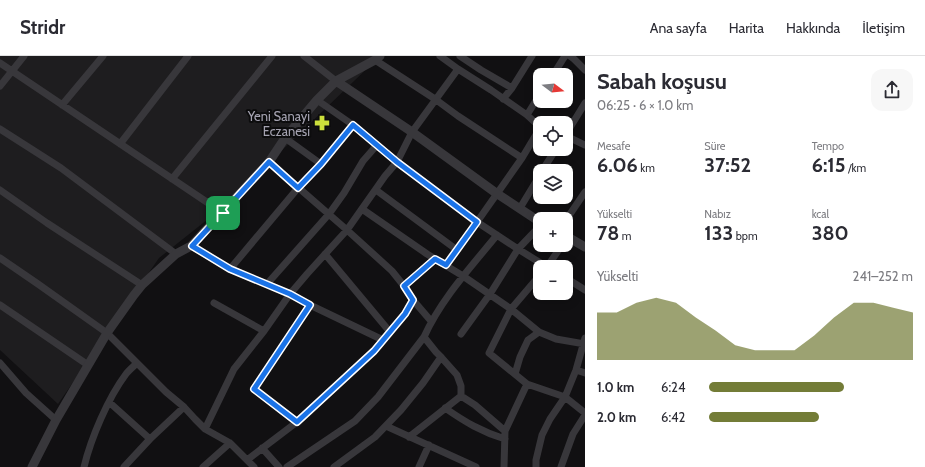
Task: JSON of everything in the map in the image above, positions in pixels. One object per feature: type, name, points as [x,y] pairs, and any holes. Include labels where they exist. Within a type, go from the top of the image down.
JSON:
[{"type":"street","points":[[0,86],[24,56]]},
{"type":"street","points":[[62,105],[103,56]]},
{"type":"street","points":[[120,144],[188,56]]},
{"type":"street","points":[[172,179],[272,56]]},
{"type":"street","points":[[304,56],[336,81],[412,132],[496,193],[533,217]]},
{"type":"street","points":[[440,56],[533,121]]},
{"type":"street","points":[[460,56],[512,88]]},
{"type":"street","points":[[503,99],[512,88],[532,56]]},
{"type":"street","points":[[557,68],[565,56]]},
{"type":"street","points":[[570,56],[585,70]]},
{"type":"street","points":[[579,64],[583,56]]},
{"type":"street","points":[[32,467],[56,420],[88,365],[107,334],[142,285],[176,254],[192,246],[269,162],[285,138],[317,100],[336,81],[378,58],[458,116],[522,158]]},
{"type":"street","points":[[0,63],[223,213]]},
{"type":"street","points":[[205,429],[234,369],[264,331],[290,294],[347,230],[385,176],[397,162],[412,132],[458,69]]},
{"type":"street","points":[[317,100],[353,125],[397,162],[477,222],[536,260]]},
{"type":"street","points":[[573,123],[585,103]]},
{"type":"street","points":[[526,115],[533,104]]},
{"type":"street","points":[[230,269],[353,125]]},
{"type":"street","points":[[0,129],[61,168],[176,254]]},
{"type":"street","points":[[285,138],[321,164]]},
{"type":"street","points":[[573,138],[585,144]]},
{"type":"street","points":[[446,265],[522,158],[533,139]]},
{"type":"street","points":[[267,284],[329,214],[344,193],[363,161],[377,145]]},
{"type":"street","points":[[269,162],[392,271],[413,300],[431,321]]},
{"type":"street","points":[[520,208],[533,187]]},
{"type":"street","points":[[0,190],[47,223],[142,285]]},
{"type":"street","points":[[376,190],[457,250]]},
{"type":"street","points":[[573,212],[582,202],[585,192]]},
{"type":"street","points":[[362,209],[512,309],[539,332],[556,339],[584,342],[576,370],[565,397],[550,419],[542,435],[536,460],[536,467]]},
{"type":"street","points":[[461,334],[490,294],[518,249],[533,233]]},
{"type":"street","points":[[287,467],[355,421],[378,397],[424,337],[431,321],[463,276],[497,235]]},
{"type":"street","points":[[573,241],[585,247]]},
{"type":"street","points":[[192,246],[230,269],[290,294],[383,340]]},
{"type":"street","points":[[325,254],[390,332]]},
{"type":"street","points":[[0,258],[107,334],[205,429],[230,443],[254,467]]},
{"type":"street","points":[[404,286],[435,259]]},
{"type":"street","points":[[573,282],[585,290]]},
{"type":"street","points":[[533,284],[512,309],[490,353],[527,384],[565,397],[585,414],[573,434],[561,467]]},
{"type":"street","points":[[247,460],[297,422],[374,351],[405,314],[413,300]]},
{"type":"street","points":[[214,302],[264,331]]},
{"type":"street","points":[[0,305],[88,365]]},
{"type":"street","points":[[297,422],[254,389],[310,305]]},
{"type":"street","points":[[515,374],[520,357],[528,340],[539,332]]},
{"type":"street","points":[[410,437],[461,396],[462,386],[457,375],[424,337]]},
{"type":"street","points":[[334,467],[375,437],[386,426],[423,383],[442,357]]},
{"type":"street","points":[[0,363],[26,393],[56,420]]},
{"type":"street","points":[[92,467],[84,464],[97,428],[109,402],[127,373],[137,363]]},
{"type":"street","points":[[576,370],[585,373]]},
{"type":"street","points":[[504,467],[505,435],[527,384]]},
{"type":"street","points":[[461,396],[475,406],[505,435]]},
{"type":"street","points":[[109,402],[150,439]]},
{"type":"street","points":[[124,467],[150,439],[184,407]]},
{"type":"street","points":[[445,408],[465,422],[488,434],[505,435]]},
{"type":"street","points":[[386,426],[476,467]]},
{"type":"street","points":[[203,467],[230,443]]},
{"type":"street","points":[[419,467],[428,445]]},
{"type":"street","points":[[262,448],[279,467]]},
{"type":"shaded area","points":[[0,56],[380,56],[222,208],[159,258],[58,404],[0,350]]},
{"type":"place","name":"Yeni Sanayi Eczanesi","points":[[322,123]]},
{"type":"route","points":[[353,125],[397,162],[477,222],[446,265],[435,259],[404,286],[413,300],[405,314],[374,351],[297,422],[254,389],[310,305],[290,294],[230,269],[192,246],[223,213],[269,162],[298,188],[321,164],[353,125]]}]
